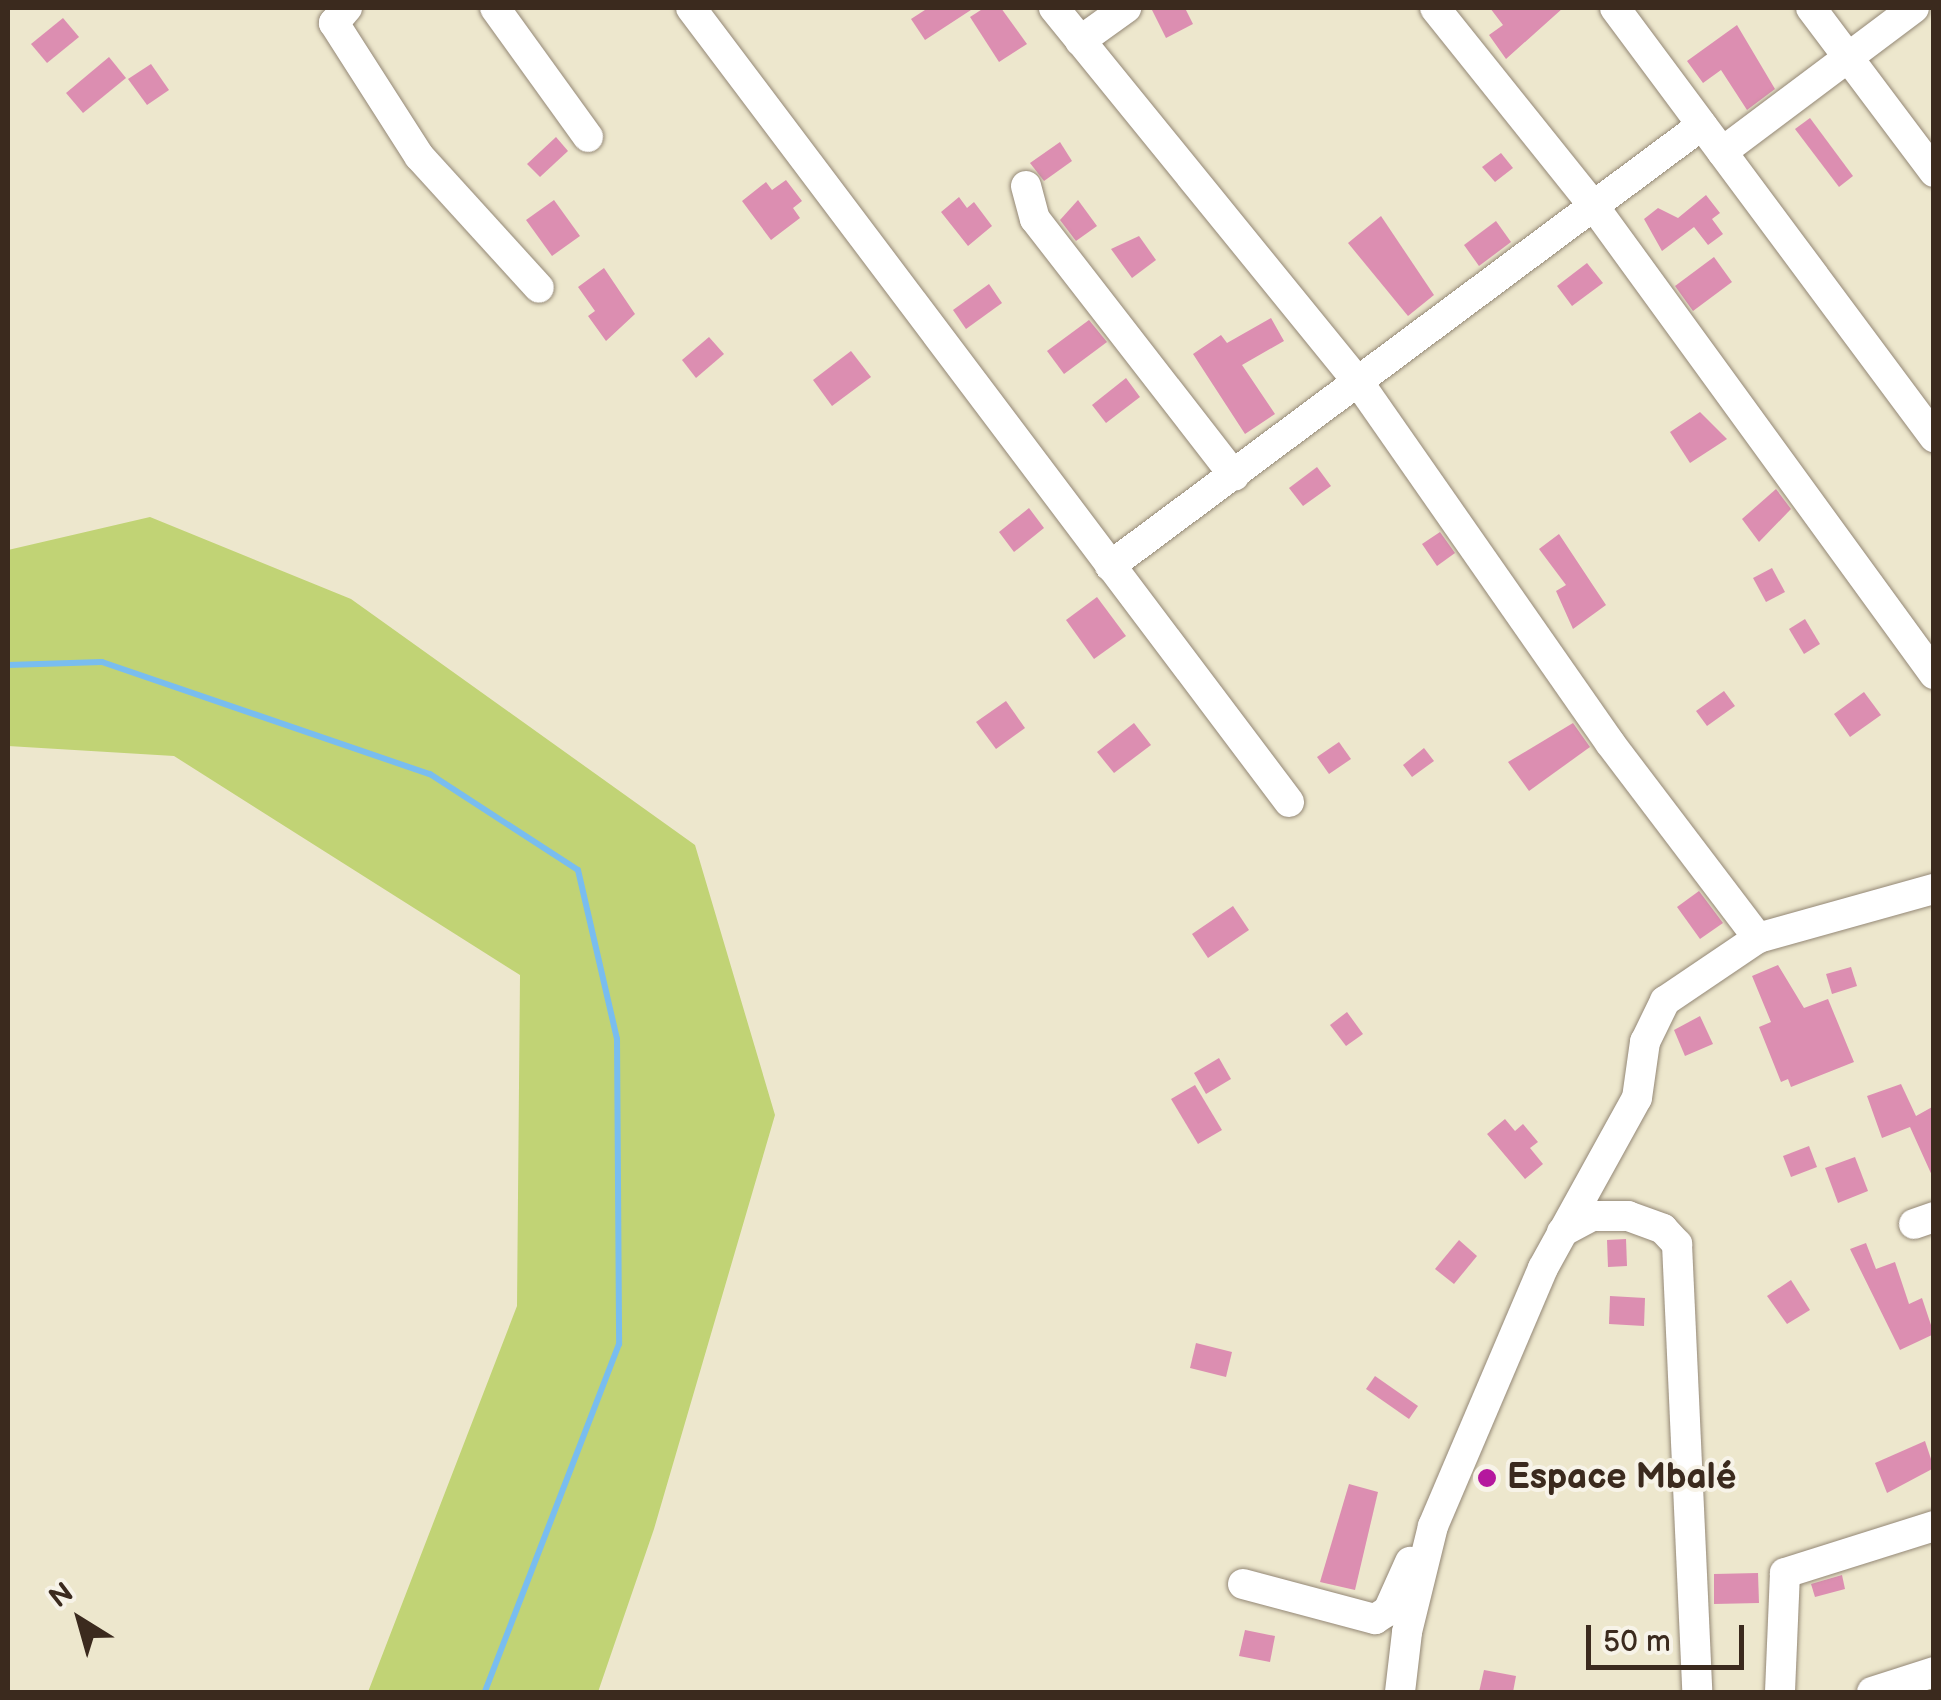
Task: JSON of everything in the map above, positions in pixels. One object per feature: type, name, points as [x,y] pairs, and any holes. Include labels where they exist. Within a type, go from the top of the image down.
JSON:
[{"type":"street","points":[[347,8],[334,23],[419,156],[539,288]]},
{"type":"street","points":[[495,8],[588,136]]},
{"type":"street","points":[[691,8],[1289,802]]},
{"type":"street","points":[[1054,8],[1360,383],[1610,743],[1758,938]]},
{"type":"street","points":[[1080,41],[1126,8]]},
{"type":"street","points":[[1435,8],[1594,205],[1934,674]]},
{"type":"street","points":[[1615,8],[1934,437]]},
{"type":"street","points":[[1811,8],[1934,172]]},
{"type":"street","points":[[1722,152],[1914,8]]},
{"type":"street","points":[[1110,566],[1702,124]]},
{"type":"street","points":[[1026,186],[1034,220],[1234,476]]},
{"type":"street","points":[[1242,1584],[1382,1618],[1434,1526],[1562,1232],[1637,1098],[1645,1042],[1665,1001],[1758,938],[1934,890]]},
{"type":"street","points":[[1562,1232],[1592,1216],[1628,1216],[1662,1229],[1677,1244],[1697,1692]]},
{"type":"street","points":[[1400,1692],[1407,1632],[1434,1526]]},
{"type":"street","points":[[1780,1692],[1785,1573],[1934,1526]]},
{"type":"street","points":[[1872,1692],[1934,1672]]},
{"type":"green space","points":[[150,517],[351,599],[695,845],[775,1115],[654,1529],[598,1692],[368,1692],[517,1306],[520,975],[174,756],[8,746],[8,550]]},
{"type":"building","points":[[928,8],[974,8],[925,40],[911,19]]},
{"type":"building","points":[[984,8],[1001,8],[1027,44],[999,62],[970,17]]},
{"type":"building","points":[[1151,8],[1185,8],[1193,24],[1166,38]]},
{"type":"building","points":[[1490,8],[1563,8],[1506,59],[1489,35],[1503,25]]},
{"type":"building","points":[[63,18],[79,37],[47,63],[31,44]]},
{"type":"building","points":[[1737,25],[1775,89],[1747,110],[1721,70],[1703,83],[1687,61]]},
{"type":"building","points":[[109,57],[126,78],[83,113],[66,93]]},
{"type":"building","points":[[151,64],[169,90],[147,105],[128,79]]},
{"type":"building","points":[[1810,118],[1853,176],[1839,187],[1795,129]]},
{"type":"building","points":[[556,137],[568,151],[540,177],[527,164]]},
{"type":"building","points":[[1060,142],[1072,161],[1044,181],[1030,163]]},
{"type":"building","points":[[1501,153],[1513,168],[1495,182],[1482,167]]},
{"type":"building","points":[[786,180],[802,201],[793,208],[800,218],[771,240],[742,201],[766,182],[772,190]]},
{"type":"building","points":[[1706,195],[1720,213],[1712,219],[1723,234],[1708,245],[1694,227],[1662,251],[1644,219],[1658,208],[1678,218]]},
{"type":"building","points":[[959,197],[967,208],[974,202],[992,226],[968,246],[941,212]]},
{"type":"building","points":[[554,200],[580,236],[552,256],[526,220]]},
{"type":"building","points":[[1078,200],[1097,226],[1076,241],[1060,220]]},
{"type":"building","points":[[1381,216],[1434,295],[1408,316],[1348,243]]},
{"type":"building","points":[[1496,221],[1511,242],[1479,266],[1464,245]]},
{"type":"building","points":[[1139,236],[1156,260],[1132,278],[1111,249]]},
{"type":"building","points":[[1714,257],[1732,282],[1693,311],[1675,286]]},
{"type":"building","points":[[1587,263],[1603,283],[1572,306],[1557,286]]},
{"type":"building","points":[[604,268],[635,314],[606,341],[588,316],[595,311],[578,287]]},
{"type":"building","points":[[989,284],[1002,303],[966,329],[953,310]]},
{"type":"building","points":[[1271,318],[1284,341],[1242,365],[1275,414],[1245,434],[1193,354],[1221,335],[1227,343]]},
{"type":"building","points":[[1089,320],[1107,342],[1064,374],[1047,351]]},
{"type":"building","points":[[709,337],[724,354],[696,378],[682,360]]},
{"type":"building","points":[[851,351],[871,377],[832,406],[813,380]]},
{"type":"building","points":[[1126,378],[1140,397],[1106,423],[1092,405]]},
{"type":"building","points":[[1700,412],[1727,439],[1690,463],[1670,432]]},
{"type":"building","points":[[1317,467],[1331,486],[1303,506],[1289,488]]},
{"type":"building","points":[[1776,489],[1791,509],[1759,542],[1742,519]]},
{"type":"building","points":[[1029,508],[1044,528],[1014,552],[999,532]]},
{"type":"building","points":[[1440,532],[1455,553],[1437,566],[1422,544]]},
{"type":"building","points":[[1559,534],[1606,605],[1573,629],[1556,591],[1566,585],[1539,549]]},
{"type":"building","points":[[1772,568],[1785,592],[1766,602],[1753,578]]},
{"type":"building","points":[[1097,597],[1126,636],[1094,659],[1066,620]]},
{"type":"building","points":[[1805,619],[1820,644],[1804,654],[1789,629]]},
{"type":"building","points":[[1724,691],[1735,706],[1707,726],[1696,711]]},
{"type":"building","points":[[1864,692],[1881,715],[1850,737],[1834,714]]},
{"type":"building","points":[[1006,701],[1025,728],[996,749],[976,722]]},
{"type":"building","points":[[1134,723],[1151,745],[1114,773],[1097,752]]},
{"type":"building","points":[[1573,723],[1590,747],[1529,791],[1508,762]]},
{"type":"building","points":[[1339,742],[1351,759],[1329,774],[1317,757]]},
{"type":"building","points":[[1424,748],[1434,761],[1412,777],[1403,765]]},
{"type":"building","points":[[1699,891],[1723,923],[1700,939],[1677,907]]},
{"type":"building","points":[[1233,906],[1249,930],[1208,958],[1192,934]]},
{"type":"building","points":[[1778,965],[1804,1008],[1828,999],[1854,1062],[1791,1087],[1788,1079],[1781,1082],[1759,1027],[1771,1022],[1752,976]]},
{"type":"building","points":[[1851,967],[1857,986],[1832,994],[1826,974]]},
{"type":"building","points":[[1347,1012],[1363,1034],[1346,1046],[1330,1025]]},
{"type":"building","points":[[1700,1016],[1713,1044],[1685,1056],[1674,1030]]},
{"type":"building","points":[[1219,1058],[1231,1079],[1206,1094],[1194,1073]]},
{"type":"building","points":[[1901,1084],[1916,1116],[1934,1106],[1934,1180],[1910,1127],[1882,1138],[1867,1096]]},
{"type":"building","points":[[1195,1085],[1222,1130],[1198,1144],[1171,1099]]},
{"type":"building","points":[[1505,1119],[1515,1131],[1523,1124],[1538,1142],[1530,1148],[1543,1164],[1525,1179],[1487,1134]]},
{"type":"building","points":[[1809,1146],[1817,1167],[1791,1177],[1783,1156]]},
{"type":"building","points":[[1855,1157],[1868,1191],[1838,1203],[1825,1168]]},
{"type":"building","points":[[1626,1239],[1627,1266],[1608,1267],[1607,1240]]},
{"type":"building","points":[[1459,1240],[1477,1256],[1454,1284],[1435,1269]]},
{"type":"building","points":[[1866,1243],[1876,1269],[1895,1262],[1909,1304],[1922,1298],[1934,1334],[1900,1350],[1850,1249]]},
{"type":"building","points":[[1791,1280],[1810,1310],[1787,1324],[1767,1296]]},
{"type":"building","points":[[1610,1296],[1645,1298],[1644,1326],[1609,1324]]},
{"type":"building","points":[[1196,1343],[1232,1352],[1226,1377],[1190,1368]]},
{"type":"building","points":[[1375,1376],[1418,1406],[1409,1419],[1366,1389]]},
{"type":"building","points":[[1925,1441],[1934,1468],[1887,1493],[1875,1463]]},
{"type":"building","points":[[1349,1484],[1378,1492],[1355,1590],[1320,1582]]},
{"type":"building","points":[[1758,1573],[1759,1603],[1714,1604],[1714,1574]]},
{"type":"building","points":[[1842,1575],[1845,1589],[1815,1597],[1811,1584]]},
{"type":"building","points":[[1245,1630],[1275,1636],[1270,1662],[1239,1656]]},
{"type":"building","points":[[1484,1670],[1516,1676],[1513,1692],[1479,1692]]},
{"type":"waterway","points":[[8,665],[102,662],[430,774],[578,870],[617,1039],[619,1344],[485,1692]]},
{"type":"place","name":"Espace Mbalé","points":[[1487,1478]]}]
